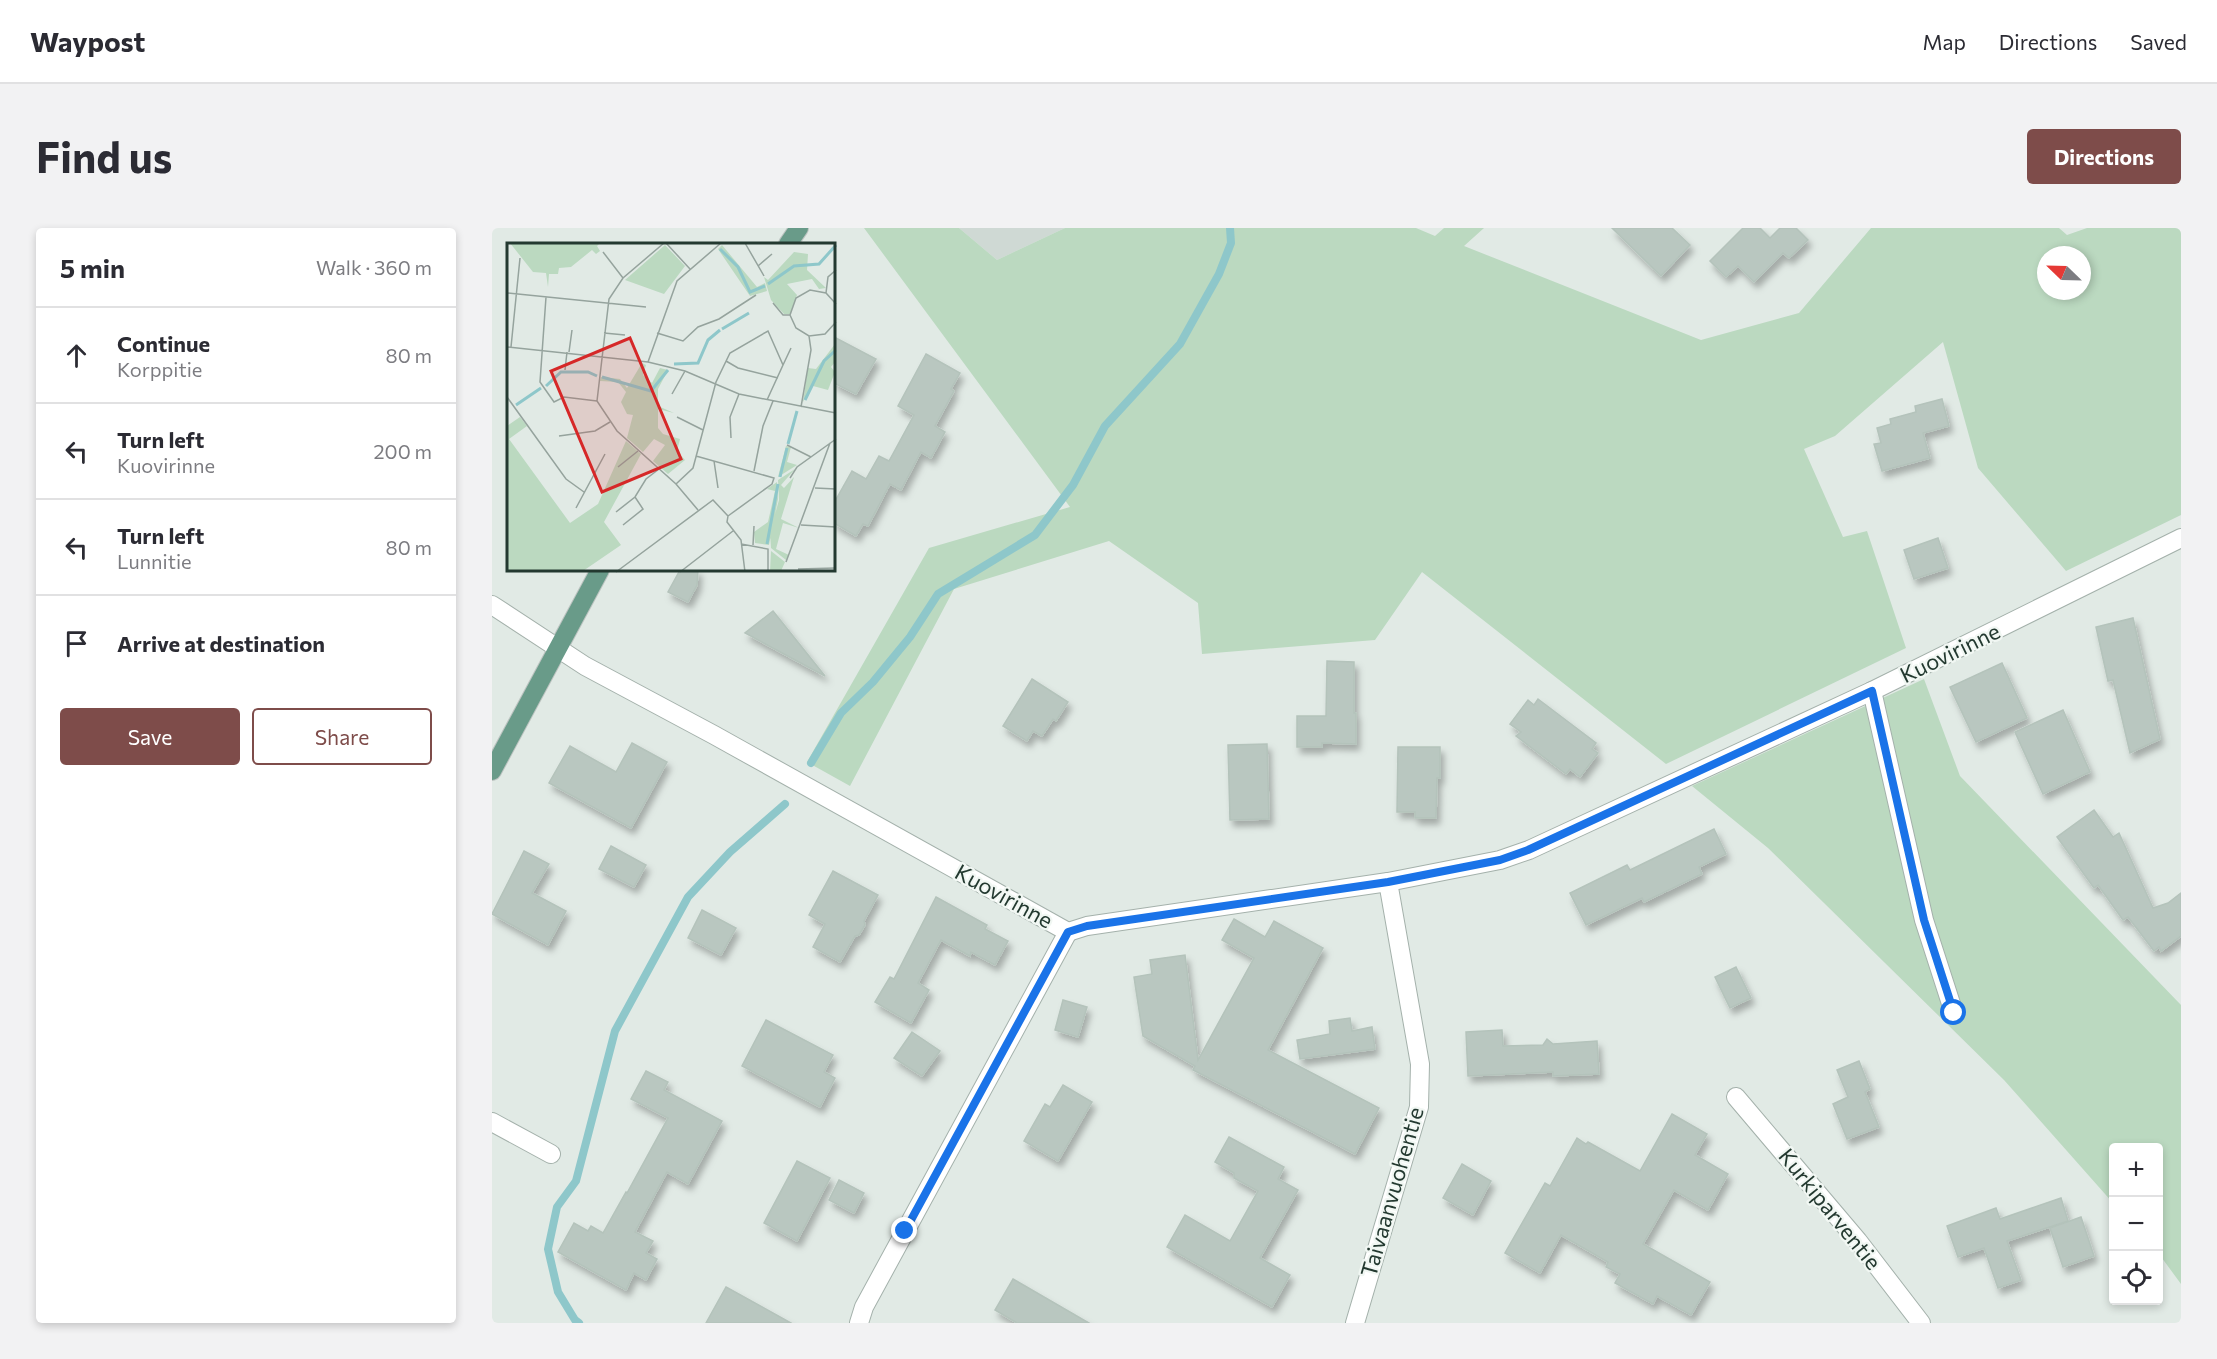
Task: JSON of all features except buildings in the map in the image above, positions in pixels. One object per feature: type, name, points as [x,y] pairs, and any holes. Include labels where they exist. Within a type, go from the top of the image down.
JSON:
[{"type":"main road","points":[[789,243],[799,228]]},
{"type":"main road","points":[[492,771],[599,572]]},
{"type":"street","name":"Kuovirinne","points":[[492,605],[585,666],[1068,932],[1087,926],[1388,882],[1500,860],[1528,850],[1872,691],[2181,538]]},
{"type":"street","points":[[1872,691],[1924,920],[1954,1013]]},
{"type":"street","name":"Taivaanvuohentie","points":[[1355,1323],[1419,1107],[1420,1064],[1388,882]]},
{"type":"street","points":[[859,1323],[864,1307],[1068,932]]},
{"type":"street","name":"Kurkiparventie","points":[[1736,1097],[1858,1242],[1921,1323]]},
{"type":"street","points":[[492,1122],[550,1154]]},
{"type":"shaded area","points":[[959,228],[1065,228],[997,260]]},
{"type":"green space","points":[[864,228],[959,228],[997,260],[1065,228],[1416,228],[1435,236],[1444,228],[1484,228],[1464,246],[1701,340],[1799,313],[1871,228],[2059,228],[2067,235],[2087,228],[2181,228],[2181,515],[2066,571],[1978,468],[1943,342],[1835,436],[1804,449],[1843,537],[1867,531],[1906,648],[1666,764],[1422,572],[1375,640],[1202,654],[1198,603],[1109,541],[954,589],[850,786],[807,762],[929,548],[1070,507]]},
{"type":"green space","points":[[1924,679],[1960,776],[2181,1005],[2181,1284],[2163,1259],[2163,1143],[2109,1143],[2109,1198],[2004,1080],[1768,848],[1692,786]]},
{"type":"waterway","points":[[811,763],[841,713],[873,682],[910,637],[938,594],[1035,535],[1073,485],[1105,426],[1180,344],[1219,274],[1231,243],[1230,228]]},
{"type":"waterway","points":[[579,1323],[558,1292],[548,1249],[557,1207],[576,1181],[615,1031],[688,897],[730,852],[785,804]]},
{"type":"route","points":[[905,1231],[1068,932],[1087,926],[1388,882],[1500,860],[1528,850],[1872,691],[1924,920],[1954,1013]]}]
